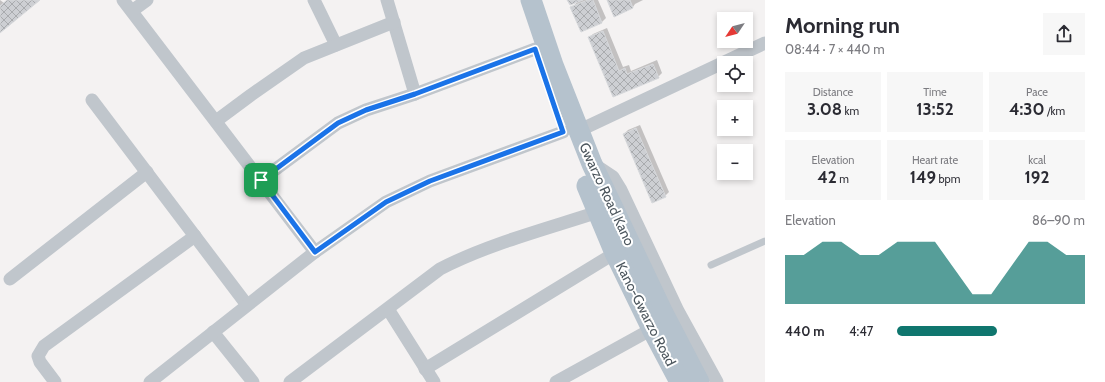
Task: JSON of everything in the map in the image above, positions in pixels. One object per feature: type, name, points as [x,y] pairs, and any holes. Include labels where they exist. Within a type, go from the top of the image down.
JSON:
[{"type":"main road","name":"Kano-Gwarzo Road","points":[[517,0],[535,49],[571,132],[598,212],[615,253],[680,382]]},
{"type":"main road","name":"Gwarzo Road Kano","points":[[531,0],[553,65],[571,132],[592,164],[662,311],[699,382]]},
{"type":"street","points":[[123,0],[315,252]]},
{"type":"street","points":[[132,11],[147,0]]},
{"type":"street","points":[[314,0],[336,45]]},
{"type":"street","points":[[387,0],[415,94]]},
{"type":"street","points":[[216,121],[304,58],[394,22]]},
{"type":"street","points":[[150,382],[315,252],[386,202],[430,181],[571,132],[765,43]]},
{"type":"street","points":[[261,180],[338,123],[366,110],[415,94],[535,49]]},
{"type":"street","points":[[92,100],[247,305]]},
{"type":"street","points":[[592,164],[613,177],[621,190],[678,311],[718,382]]},
{"type":"street","points":[[10,279],[147,172]]},
{"type":"street","points":[[290,382],[440,269],[460,258],[598,212]]},
{"type":"street","points":[[55,382],[40,362],[38,356],[44,346],[195,236]]},
{"type":"street","points":[[425,369],[615,253]]},
{"type":"street","points":[[388,309],[434,382]]},
{"type":"street","points":[[556,382],[652,329]]},
{"type":"street","points":[[213,332],[253,382]]},
{"type":"lane","points":[[711,264],[765,241]]},
{"type":"building","points":[[7,0],[40,0],[0,33],[0,6]]},
{"type":"building","points":[[567,0],[583,0],[570,5]]},
{"type":"building","points":[[588,0],[593,0],[602,23],[581,32],[570,7]]},
{"type":"building","points":[[607,0],[630,0],[633,8],[614,17]]},
{"type":"building","points":[[603,31],[619,71],[625,68],[627,74],[653,64],[659,78],[613,97],[588,37]]},
{"type":"building","points":[[636,128],[666,197],[652,203],[623,134]]},
{"type":"route","points":[[535,49],[563,132],[430,181],[386,202],[315,252],[261,180],[338,123],[366,110],[415,94],[535,49]]}]
